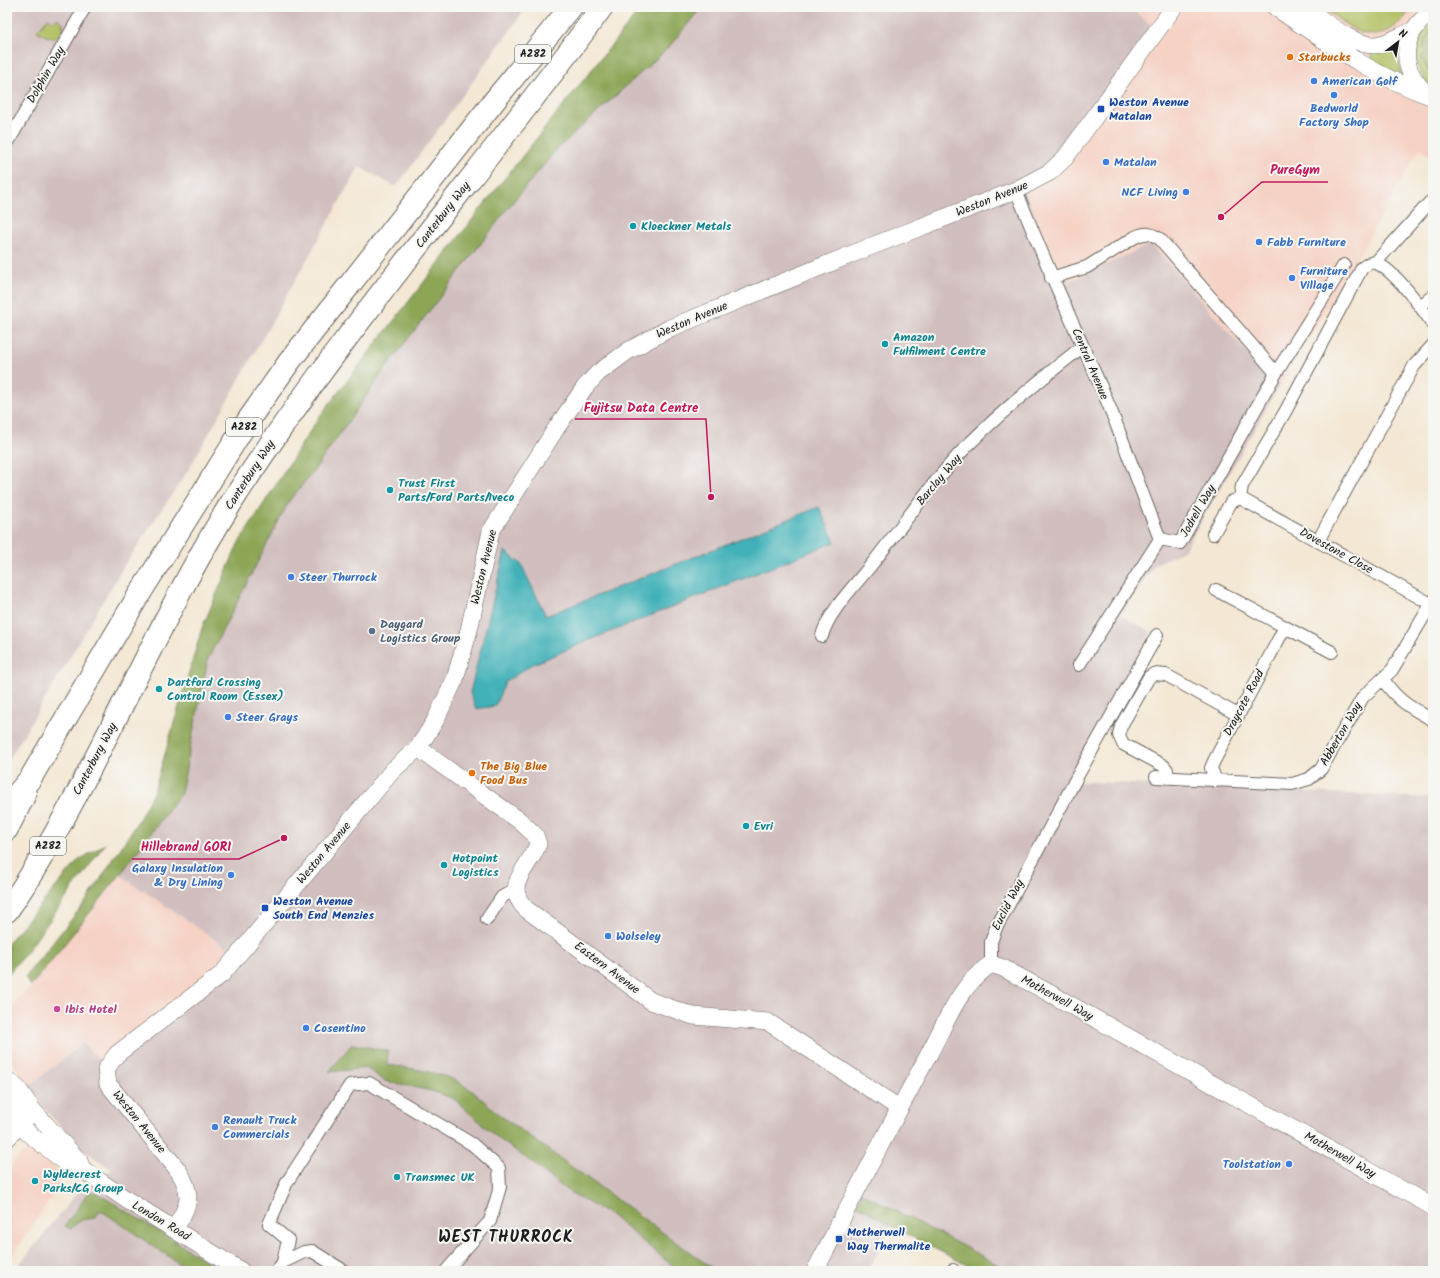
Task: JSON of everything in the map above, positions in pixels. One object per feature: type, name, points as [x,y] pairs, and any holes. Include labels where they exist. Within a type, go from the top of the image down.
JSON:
[{"type":"highway","points":[[494,100],[536,28],[552,7]]},
{"type":"highway","name":"A282","points":[[7,829],[17,812],[30,779],[137,598],[247,422],[289,362],[494,100],[570,7]]},
{"type":"highway","name":"A282","points":[[551,76],[602,7]]},
{"type":"highway","points":[[551,76],[618,7]]},
{"type":"highway","name":"Canterbury Way","points":[[7,911],[47,849],[209,541],[274,438],[319,374],[362,317],[551,76]]},
{"type":"highway","name":"A282","points":[[7,806],[30,779]]},
{"type":"main road","name":"London Road","points":[[7,1081],[17,1089],[29,1106]]},
{"type":"main road","name":"London Road","points":[[7,1098],[20,1123]]},
{"type":"main road","points":[[7,1137],[24,1118],[29,1106]]},
{"type":"street","name":"Dolphin Way","points":[[7,144],[85,7]]},
{"type":"street","name":"Weston Avenue","points":[[175,1229],[188,1200],[187,1184],[178,1170],[108,1084],[106,1069],[117,1054],[222,974],[393,770],[418,748],[435,722],[455,679],[469,630],[491,531],[556,427],[585,387],[598,373],[628,350],[670,328],[872,246],[1016,190],[1033,182],[1058,166],[1174,7]]},
{"type":"street","points":[[1275,7],[1367,68],[1405,87],[1432,97]]},
{"type":"street","points":[[1305,7],[1352,39],[1371,45],[1381,44],[1423,17]]},
{"type":"street","points":[[1423,17],[1407,51],[1408,65],[1418,85],[1432,97]]},
{"type":"street","name":"Central Avenue","points":[[1016,190],[1052,278],[1065,303],[1082,347],[1102,390],[1160,539]]},
{"type":"street","points":[[1375,263],[1430,202]]},
{"type":"street","points":[[1052,278],[1087,267],[1135,237],[1142,234],[1151,233],[1160,239],[1276,373],[1344,264]]},
{"type":"street","points":[[1213,534],[1231,502],[1240,498],[1242,486],[1361,270],[1368,263],[1375,263],[1404,286],[1433,324]]},
{"type":"street","points":[[1420,306],[1433,296]]},
{"type":"street","points":[[1318,541],[1414,366],[1433,345]]},
{"type":"street","name":"Barclay Way","points":[[822,636],[825,626],[848,594],[938,478],[962,452],[1030,388],[1082,347]]},
{"type":"street","name":"Jodrell Way","points":[[1160,539],[1180,543],[1276,373]]},
{"type":"street","name":"Dovestone Close","points":[[1240,498],[1432,604]]},
{"type":"street","points":[[1079,665],[1160,539]]},
{"type":"street","points":[[1216,590],[1332,652]]},
{"type":"street","name":"Abberton Way","points":[[1238,715],[1166,675],[1154,674],[1149,677],[1120,726],[1119,735],[1123,744],[1164,766],[1167,770],[1162,778],[1292,784],[1309,780],[1321,769],[1363,698],[1398,662],[1432,604]]},
{"type":"street","name":"Draycote Road","points":[[1216,781],[1211,768],[1285,627]]},
{"type":"street","name":"Euclid Way","points":[[991,964],[991,942],[996,928],[1026,870],[1157,635]]},
{"type":"street","points":[[1383,679],[1393,694],[1404,704],[1433,720]]},
{"type":"street","points":[[418,748],[520,821],[535,835],[538,844],[534,854],[517,880],[514,890],[502,896],[487,919]]},
{"type":"street","name":"Eastern Avenue","points":[[514,890],[519,902],[526,910],[651,1001],[693,1016],[768,1022],[899,1108]]},
{"type":"street","points":[[815,1271],[899,1108],[971,980],[991,964]]},
{"type":"street","name":"Motherwell Way","points":[[991,964],[1003,968],[1051,994],[1433,1207]]},
{"type":"street","points":[[280,1266],[288,1240],[269,1224],[287,1182],[350,1085],[369,1083],[472,1144],[499,1168],[500,1187],[490,1221],[446,1271]]},
{"type":"street","name":"London Road","points":[[29,1106],[79,1161],[82,1169]]},
{"type":"street","name":"London Road","points":[[20,1123],[29,1134],[74,1169],[82,1169],[127,1200],[241,1271]]},
{"type":"street","points":[[280,1266],[304,1252],[312,1251],[344,1271]]},
{"type":"shaded area","points":[[7,7],[527,7],[396,187],[359,167],[189,469],[124,566],[7,763]]},
{"type":"shaded area","points":[[702,7],[1129,7],[1160,32],[1026,194],[1063,284],[1151,244],[1264,372],[1281,383],[1184,551],[1155,564],[1121,615],[1151,632],[1070,781],[1433,798],[1433,1271],[1010,1271],[862,1193],[856,1204],[891,1226],[868,1271],[14,1271],[78,1192],[101,1182],[111,1169],[78,1146],[41,1105],[28,1087],[83,1043],[106,1068],[238,955],[120,875],[181,793],[208,659],[289,501],[313,472],[385,369],[508,208],[557,149],[667,49]]},
{"type":"shaded area","points":[[1129,7],[1420,7],[1401,45],[1406,83],[1433,106],[1433,159],[1420,148],[1362,250],[1281,383],[1264,372],[1151,244],[1063,284],[1026,194],[1160,32]]},
{"type":"shaded area","points":[[120,875],[238,955],[106,1069],[83,1043],[28,1087],[7,1054],[7,1011],[31,986]]},
{"type":"shaded area","points":[[28,1151],[37,1152],[46,1158],[58,1171],[60,1184],[7,1264],[7,1173],[20,1154]]},
{"type":"green space","points":[[642,7],[702,7],[667,49],[557,149],[508,208],[385,369],[313,472],[289,501],[208,659],[181,793],[120,875],[31,986],[25,977],[87,900],[138,821],[154,791],[202,628],[238,544],[319,417],[493,193]]},
{"type":"green space","points":[[1322,7],[1411,7],[1404,19],[1393,28],[1383,33],[1374,35],[1365,34],[1356,30]]},
{"type":"green space","points":[[48,18],[54,22],[57,18],[63,23],[63,30],[55,38],[46,36],[37,31]]},
{"type":"green space","points":[[1433,22],[1433,87],[1420,73],[1416,55],[1421,37]]},
{"type":"green space","points":[[1433,28],[1433,50],[1427,51],[1423,49],[1424,43],[1427,35]]},
{"type":"green space","points":[[1398,44],[1397,54],[1402,76],[1370,64],[1372,51]]},
{"type":"green space","points":[[1427,53],[1433,55],[1433,81],[1421,58],[1423,54]]},
{"type":"green space","points":[[105,844],[26,953],[7,975],[7,944],[79,860]]},
{"type":"green space","points":[[352,1044],[388,1051],[387,1065],[435,1073],[453,1079],[465,1086],[497,1113],[716,1271],[679,1271],[612,1216],[566,1190],[533,1163],[499,1139],[454,1099],[432,1091],[385,1081],[366,1068],[329,1072]]},
{"type":"green space","points":[[89,1192],[97,1193],[223,1271],[190,1271],[100,1210],[95,1218],[80,1220],[71,1229],[65,1226]]},
{"type":"green space","points":[[862,1193],[1010,1271],[978,1271],[891,1226],[856,1204]]},
{"type":"water","points":[[819,507],[835,542],[587,641],[531,665],[505,682],[495,706],[476,709],[470,693],[505,551],[521,564],[546,616]]},
{"type":"place","name":"Starbucks","points":[[1290,57]]},
{"type":"place","name":"American Golf","points":[[1314,81]]},
{"type":"place","name":"Bedworld Factory Shop","points":[[1334,95]]},
{"type":"place","name":"Weston Avenue Matalan","points":[[1101,109]]},
{"type":"place","name":"Matalan","points":[[1106,162]]},
{"type":"place","name":"NCF Living","points":[[1186,192]]},
{"type":"place","name":"PureGym","points":[[1221,217]]},
{"type":"place","name":"Kloeckner Metals","points":[[633,226]]},
{"type":"place","name":"Fabb Furniture","points":[[1259,242]]},
{"type":"place","name":"Furniture Village","points":[[1292,278]]},
{"type":"place","name":"Amazon Fulfilment Centre","points":[[885,344]]},
{"type":"place","name":"Trust First Parts/Ford Parts/Iveco","points":[[390,490]]},
{"type":"place","name":"Fujitsu Data Centre","points":[[711,497]]},
{"type":"place","name":"Steer Thurrock","points":[[291,577]]},
{"type":"place","name":"Daygard Logistics Group","points":[[372,631]]},
{"type":"place","name":"Dartford Crossing Control Room (Essex)","points":[[159,689]]},
{"type":"place","name":"Steer Grays","points":[[228,717]]},
{"type":"place","name":"The Big Blue Food Bus","points":[[472,773]]},
{"type":"place","name":"Evri","points":[[746,826]]},
{"type":"place","name":"Hillebrand GORI","points":[[284,838]]},
{"type":"place","name":"Hotpoint Logistics","points":[[444,865]]},
{"type":"place","name":"Galaxy Insulation & Dry Lining","points":[[231,875]]},
{"type":"place","name":"Weston Avenue South End Menzies","points":[[265,908]]},
{"type":"place","name":"Wolseley","points":[[608,936]]},
{"type":"place","name":"Ibis Hotel","points":[[57,1009]]},
{"type":"place","name":"Cosentino","points":[[306,1028]]},
{"type":"place","name":"Renault Truck Commercials","points":[[215,1127]]},
{"type":"place","name":"Toolstation","points":[[1289,1164]]},
{"type":"place","name":"Transmec UK","points":[[397,1177]]},
{"type":"place","name":"Wyldecrest Parks/CG Group","points":[[35,1181]]},
{"type":"place","name":"Motherwell Way Thermalite","points":[[839,1239]]},
{"type":"district","name":"WEST THURROCK","points":[[506,1237]]}]
